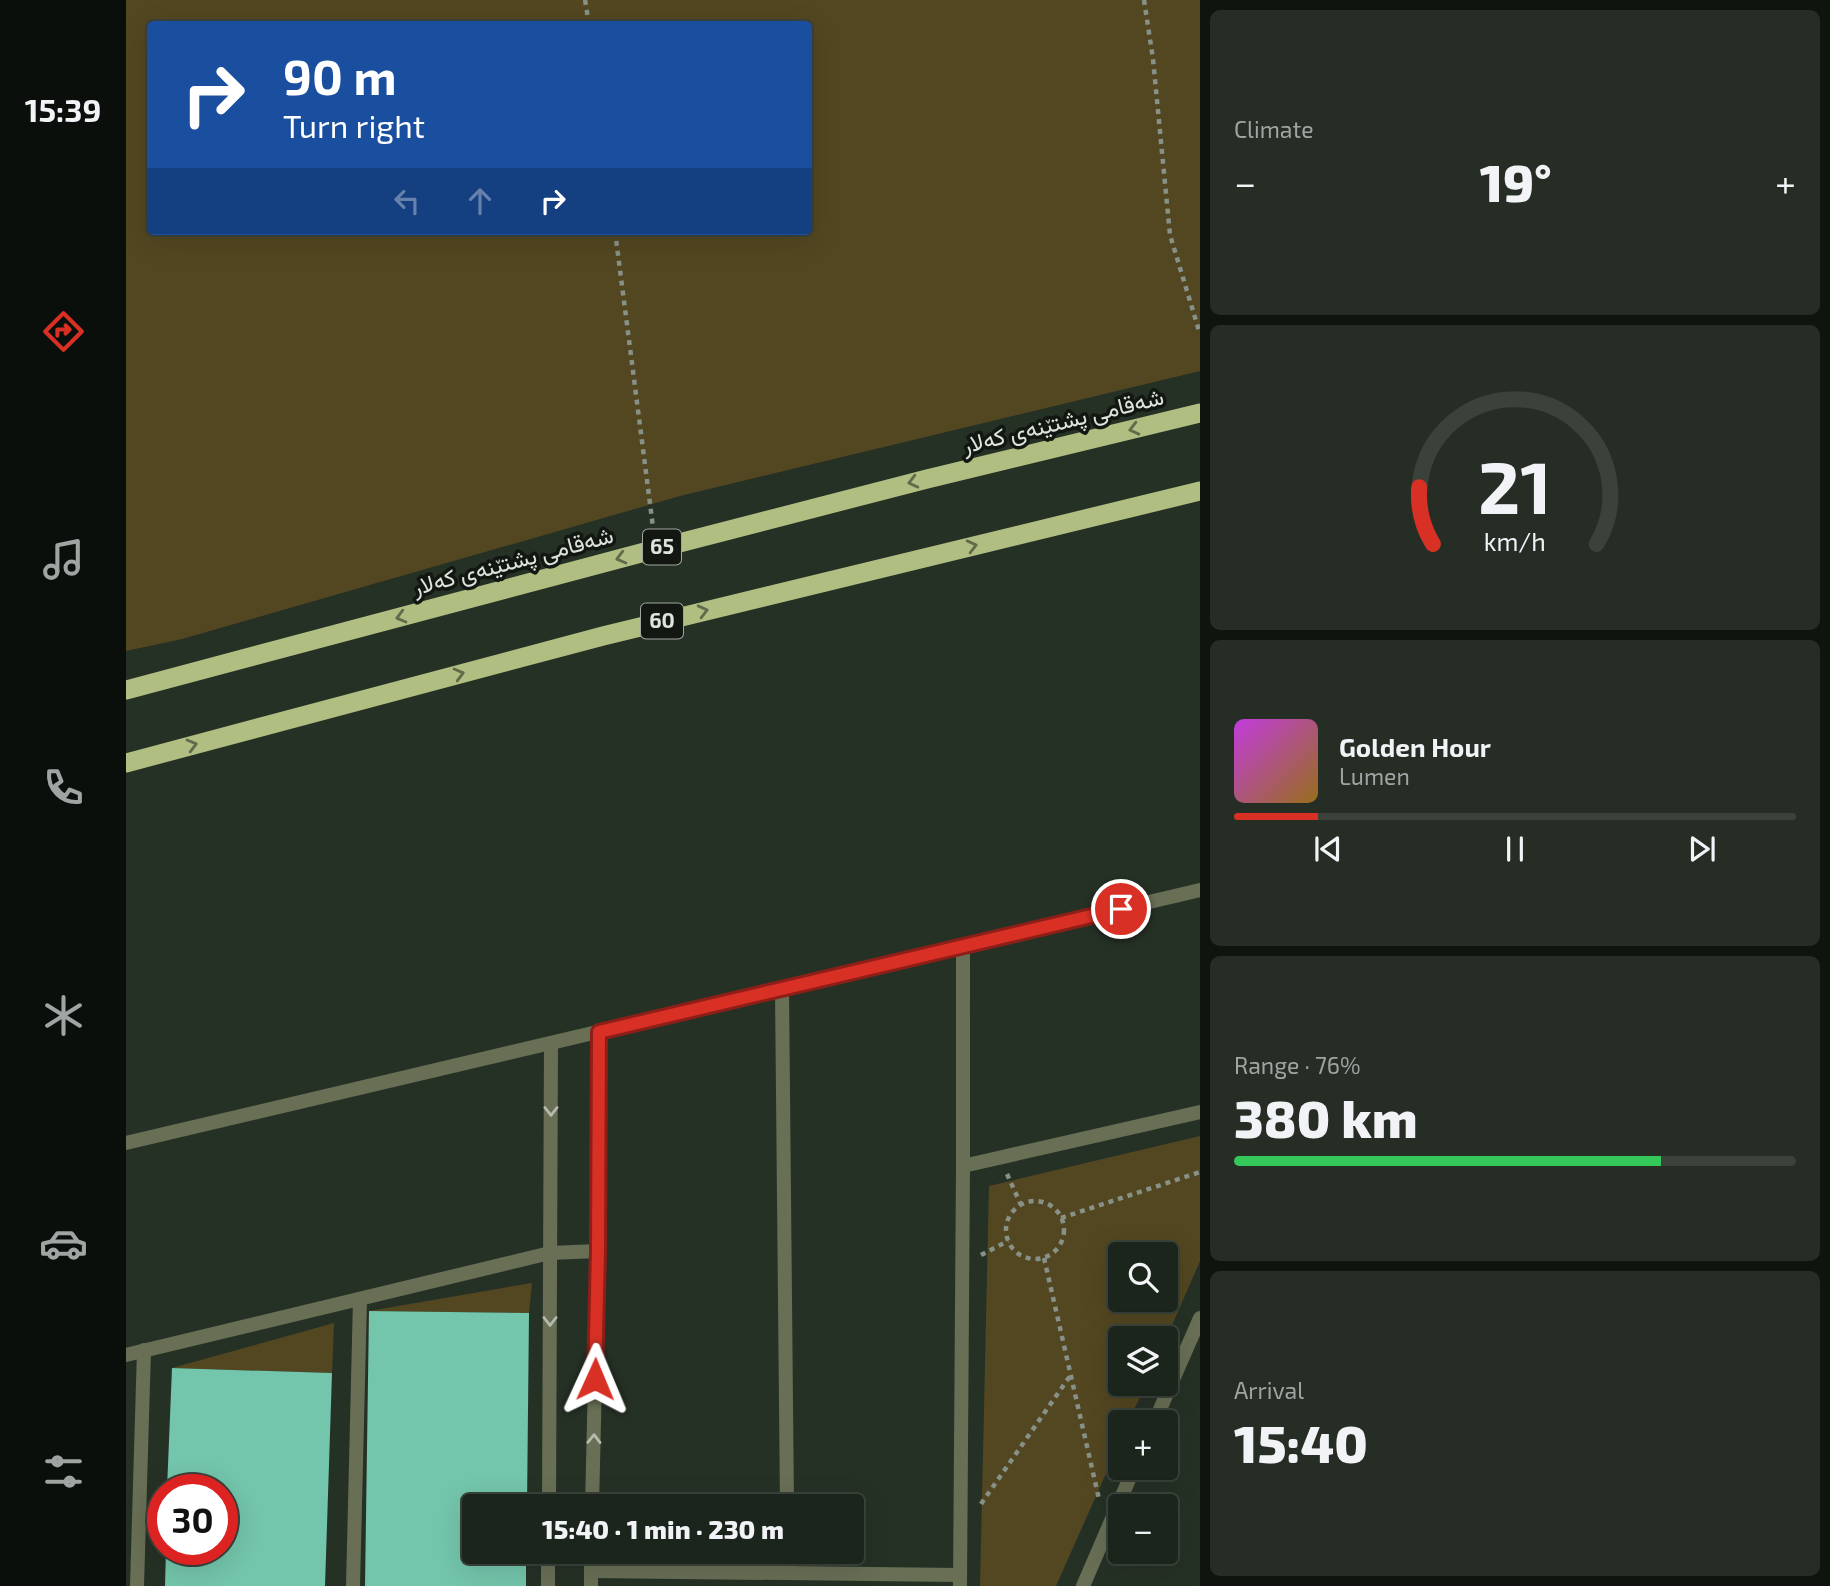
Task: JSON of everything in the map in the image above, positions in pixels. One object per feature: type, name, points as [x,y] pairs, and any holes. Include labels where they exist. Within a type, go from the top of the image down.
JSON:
[{"type":"highway","name":"شەقامی پشتێنەی کەلار","points":[[126,690],[656,548],[1200,413]]},
{"type":"highway","name":"60","points":[[126,762],[603,636],[1200,491]]},
{"type":"street","points":[[126,1143],[1200,890]]},
{"type":"street","points":[[591,1571],[788,1573],[960,1581],[963,946]]},
{"type":"street","points":[[782,989],[787,1494]]},
{"type":"street","points":[[592,1494],[598,1251],[599,1032]]},
{"type":"street","points":[[549,1494],[551,1043]]},
{"type":"street","points":[[963,1166],[1200,1112]]},
{"type":"street","points":[[126,1355],[550,1253],[598,1251]]},
{"type":"street","points":[[353,1586],[360,1299]]},
{"type":"street","points":[[1160,1410],[1200,1318]]},
{"type":"street","points":[[137,1586],[132,1562],[144,1350]]},
{"type":"street","points":[[1083,1586],[1129,1480]]},
{"type":"street","points":[[548,1564],[548,1586]]},
{"type":"street","points":[[590,1586],[591,1564]]},
{"type":"street","points":[[788,1564],[788,1573]]},
{"type":"path","points":[[585,0],[588,21]]},
{"type":"path","points":[[1144,0],[1153,59],[1170,235],[1200,334]]},
{"type":"path","points":[[616,235],[656,548]]},
{"type":"path","points":[[999,1158],[1021,1205]]},
{"type":"path","points":[[1061,1218],[1200,1172]]},
{"type":"path","points":[[1039,1202],[1055,1210],[1061,1218],[1063,1237],[1053,1253],[1044,1258],[1025,1258],[1017,1253],[1008,1241],[1008,1219],[1021,1205],[1039,1202]]},
{"type":"path","points":[[962,1263],[1008,1241]]},
{"type":"path","points":[[1044,1258],[1106,1532]]},
{"type":"path","points":[[960,1533],[1071,1376]]},
{"type":"shaded area","points":[[126,0],[1200,0],[1200,371],[680,496],[182,639],[126,651]]},
{"type":"shaded area","points":[[1200,1136],[1200,1261],[1178,1311],[1178,1242],[1108,1242],[1108,1312],[1178,1312],[1172,1326],[1108,1326],[1108,1396],[1140,1396],[1134,1410],[1108,1410],[1108,1469],[1056,1586],[980,1586],[989,1186]]},
{"type":"shaded area","points":[[532,1283],[529,1313],[369,1311]]},
{"type":"shaded area","points":[[334,1323],[332,1373],[172,1368]]},
{"type":"building","points":[[369,1311],[529,1313],[527,1494],[462,1494],[462,1564],[526,1564],[526,1586],[365,1586]]},
{"type":"building","points":[[172,1368],[332,1373],[325,1586],[165,1586],[166,1565],[238,1565],[238,1474],[168,1474]]},
{"type":"route","points":[[595,1379],[599,1032],[1121,909]]}]
